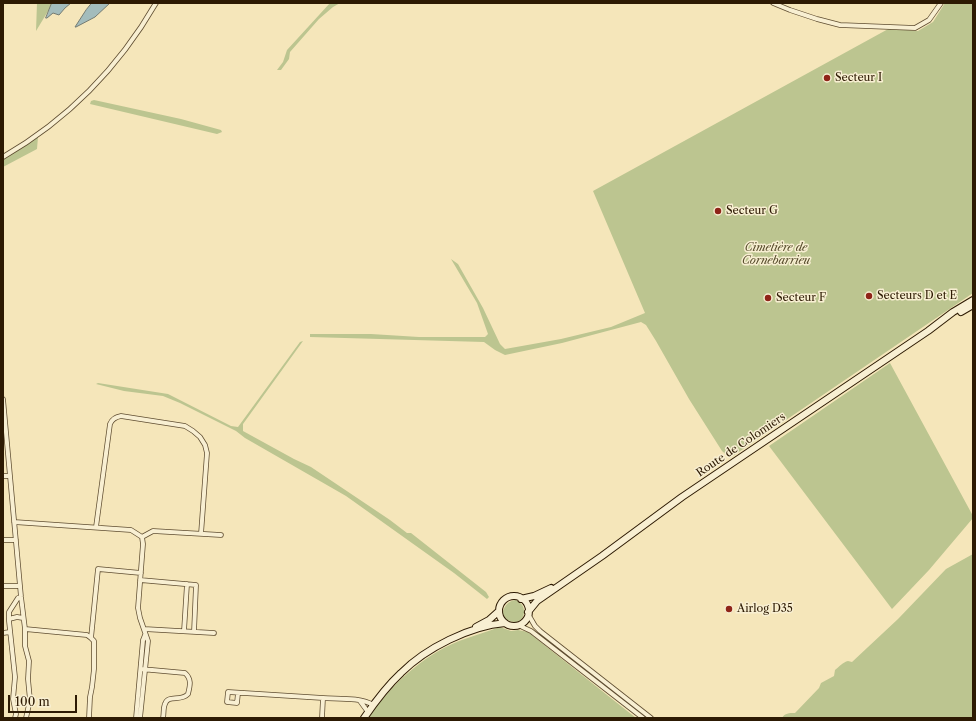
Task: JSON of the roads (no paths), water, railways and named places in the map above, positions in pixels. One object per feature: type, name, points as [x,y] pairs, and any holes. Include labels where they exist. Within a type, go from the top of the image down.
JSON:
[{"type":"main road","name":"Route de Colomiers","points":[[528,613],[537,601],[569,580],[682,497],[973,300]]},
{"type":"main road","name":"Route de Colomiers","points":[[928,331],[973,305]]},
{"type":"main road","name":"Route de Colomiers","points":[[521,599],[534,596],[569,580]]},
{"type":"main road","points":[[511,597],[521,599],[525,602],[528,613],[526,620],[518,625],[509,625],[505,623],[500,618],[500,606],[506,598],[511,597]]},
{"type":"main road","points":[[364,718],[373,704],[396,677],[415,661],[441,645],[467,633],[489,620],[499,611]]},
{"type":"main road","points":[[467,633],[505,623]]},
{"type":"street","points":[[3,157],[24,145],[61,117],[100,80],[132,40],[156,3]]},
{"type":"street","points":[[773,3],[796,13],[840,25],[915,28],[929,20],[941,3]]},
{"type":"street","points":[[3,399],[5,440],[23,605],[25,646],[29,661],[28,679],[30,700],[26,718]]},
{"type":"street","points":[[96,527],[110,424],[116,417],[121,416],[185,426],[200,437],[205,445],[207,461],[201,534]]},
{"type":"street","points":[[3,476],[10,476]]},
{"type":"street","points":[[14,522],[131,530],[142,537],[144,544],[138,608],[145,634],[143,640],[140,718]]},
{"type":"street","points":[[142,537],[152,531],[221,535]]},
{"type":"street","points":[[3,540],[16,540]]},
{"type":"street","points":[[89,718],[94,669],[94,642],[92,638],[98,569],[141,572]]},
{"type":"street","points":[[140,580],[196,585],[194,632]]},
{"type":"street","points":[[184,631],[187,584]]},
{"type":"street","points":[[3,586],[20,586]]},
{"type":"street","points":[[15,718],[13,690],[15,676],[9,612],[18,598],[21,597]]},
{"type":"street","points":[[528,613],[535,626],[540,631],[650,718]]},
{"type":"street","points":[[9,619],[17,616],[23,618]]},
{"type":"street","points":[[518,625],[532,631],[642,718]]},
{"type":"street","points":[[25,629],[87,635],[92,638]]},
{"type":"street","points":[[144,629],[214,633]]},
{"type":"street","points":[[3,633],[10,632]]},
{"type":"street","points":[[136,718],[143,669]]},
{"type":"street","points":[[143,669],[185,673],[188,676],[190,681],[188,694],[182,699],[171,698],[167,700],[163,718]]},
{"type":"street","points":[[238,693],[366,701],[373,704]]},
{"type":"street","points":[[322,718],[323,698]]},
{"type":"street","points":[[360,701],[368,712]]},
{"type":"water","points":[[52,3],[71,3],[59,15],[53,13],[46,18]]},
{"type":"water","points":[[92,3],[110,3],[95,17],[75,27],[86,10]]},
{"type":"place","name":"Secteur I","points":[[827,78]]},
{"type":"place","name":"Secteur G","points":[[718,211]]},
{"type":"place","name":"Secteurs D et E","points":[[869,296]]},
{"type":"place","name":"Secteur F","points":[[768,298]]},
{"type":"place","name":"Airlog D35","points":[[729,609]]},
{"type":"park label","name":"Cimetière de Cornebarrieu","points":[[776,254]]}]
